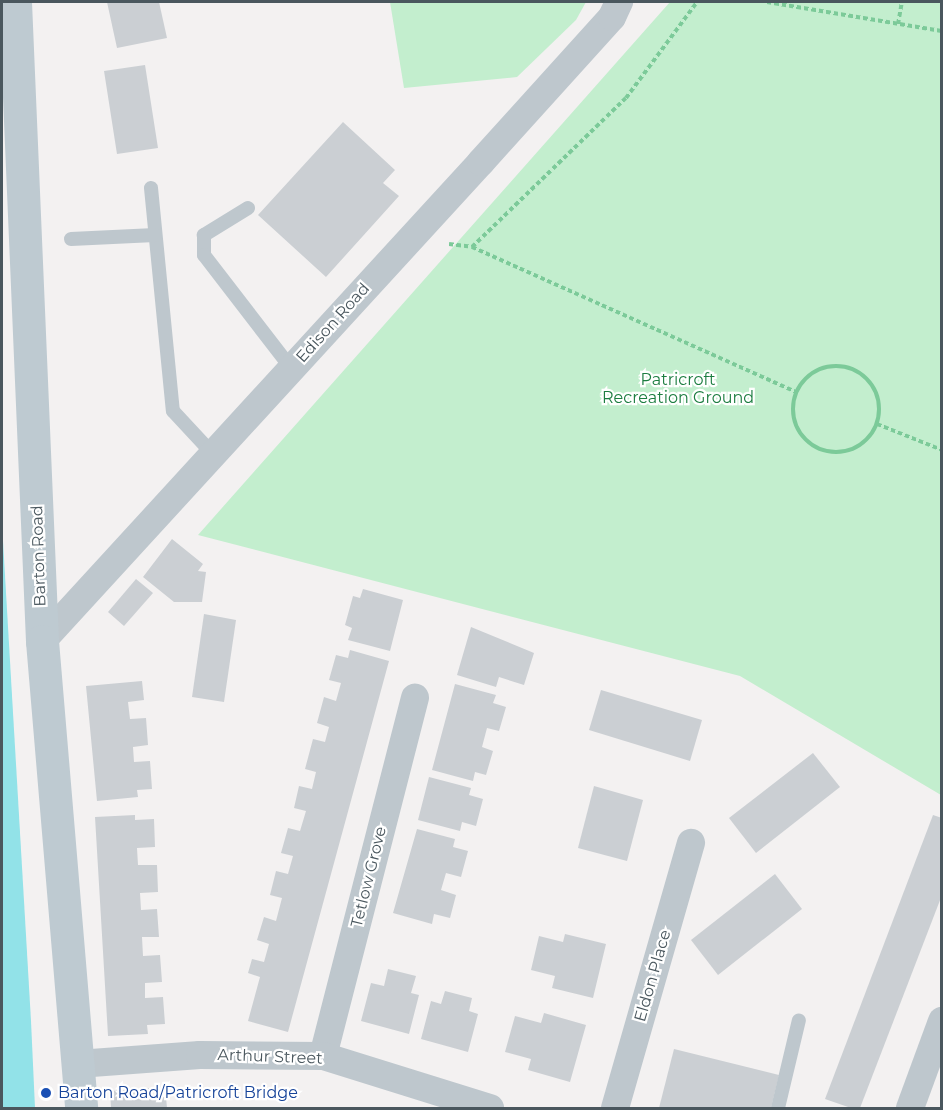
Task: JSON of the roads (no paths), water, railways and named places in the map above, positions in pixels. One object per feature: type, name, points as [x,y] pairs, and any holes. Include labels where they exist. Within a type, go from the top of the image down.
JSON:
[{"type":"main road","name":"Barton Road","points":[[15,2],[42,641],[81,1108]]},
{"type":"street","name":"Edison Road","points":[[42,641],[612,17],[619,2]]},
{"type":"street","name":"Tetlow Grove","points":[[323,1056],[415,698]]},
{"type":"street","name":"Eldon Place","points":[[615,1108],[691,843]]},
{"type":"street","points":[[910,1108],[942,1022]]},
{"type":"street","name":"Arthur Street","points":[[78,1064],[200,1055],[323,1056],[490,1108]]},
{"type":"lane","points":[[151,188],[173,411],[213,454]]},
{"type":"lane","points":[[248,208],[204,235],[204,255],[291,368]]},
{"type":"lane","points":[[71,239],[155,235]]},
{"type":"lane","points":[[778,1108],[799,1020]]},
{"type":"water","points":[[2,524],[31,1021],[35,1108],[2,1108]]},
{"type":"place","name":"Barton Road/Patricroft Bridge","points":[[46,1093]]},
{"type":"park label","name":"Patricroft Recreation Ground","points":[[678,389]]}]
